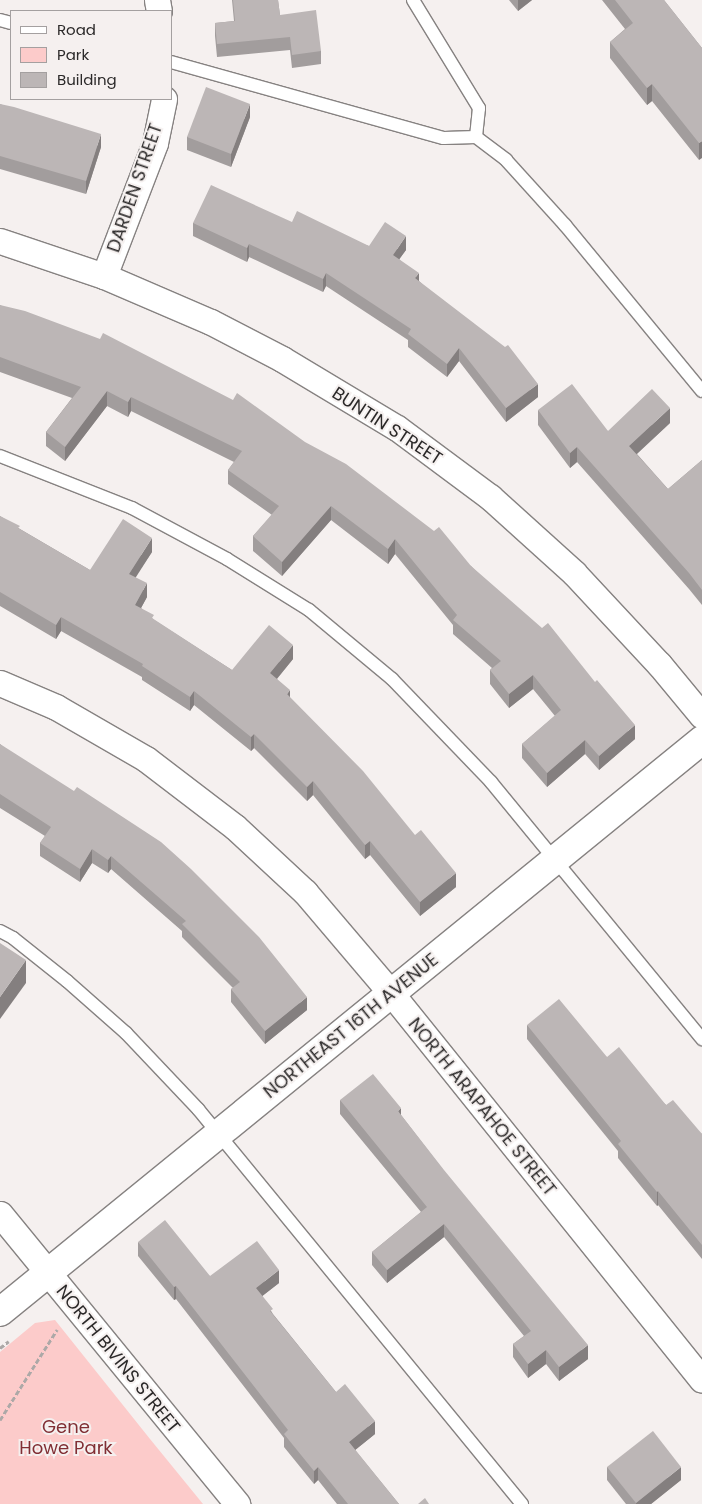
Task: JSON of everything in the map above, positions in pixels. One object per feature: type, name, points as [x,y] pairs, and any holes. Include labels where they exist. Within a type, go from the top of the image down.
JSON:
[{"type":"street","name":"DARDEN STREET","points":[[104,276],[155,143],[164,100]]},
{"type":"street","name":"BUNTIN STREET","points":[[0,241],[104,276],[219,326],[282,359],[397,428],[490,497],[574,573],[659,664],[702,716]]},
{"type":"street","name":"NORTH ARAPAHOE STREET","points":[[0,683],[56,707],[146,759],[235,827],[305,892],[391,993],[702,1380]]},
{"type":"street","name":"NORTHEAST 16TH AVENUE","points":[[0,1312],[702,740]]},
{"type":"street","name":"NORTH BIVINS STREET","points":[[0,1214],[237,1504]]},
{"type":"lane","points":[[413,0],[479,108],[476,137]]},
{"type":"lane","points":[[172,62],[444,138],[476,137],[506,160],[564,225],[702,391]]},
{"type":"lane","points":[[0,456],[132,508],[227,559],[308,610],[392,679],[491,782],[702,1039]]},
{"type":"lane","points":[[0,931],[13,938],[67,981],[126,1033],[219,1133],[522,1504]]},
{"type":"path","points":[[0,1420],[62,1323]]},
{"type":"green space","name":"Gene Howe Park","points":[[55,1320],[203,1504],[0,1504],[0,1352],[35,1323]]},
{"type":"building","points":[[233,0],[278,0],[280,15],[316,10],[321,51],[292,55],[290,37],[217,44],[215,23],[235,21]]},
{"type":"building","points":[[615,0],[664,0],[702,48],[702,141],[699,143],[652,84],[647,88],[610,42],[633,23]]},
{"type":"building","points":[[206,87],[250,104],[231,154],[187,137]]},
{"type":"building","points":[[0,104],[101,134],[86,181],[0,156]]},
{"type":"building","points":[[211,185],[292,222],[297,211],[369,246],[385,222],[406,236],[393,255],[419,273],[415,278],[505,347],[508,345],[538,384],[506,408],[459,348],[447,364],[408,334],[411,329],[326,273],[323,279],[249,244],[247,248],[193,223]]},
{"type":"building","points":[[0,305],[25,311],[100,339],[103,333],[233,400],[237,393],[305,442],[346,464],[434,531],[439,527],[471,566],[542,628],[548,623],[595,682],[597,680],[635,725],[599,756],[585,740],[547,773],[522,744],[561,710],[533,675],[509,694],[490,670],[501,661],[453,620],[457,615],[395,539],[388,549],[331,506],[282,562],[253,536],[279,506],[228,470],[242,451],[131,397],[128,402],[107,391],[65,447],[46,432],[81,387],[0,357]]},
{"type":"building","points":[[572,384],[608,431],[652,389],[670,408],[629,446],[668,489],[702,460],[702,590],[577,447],[570,453],[538,410]]},
{"type":"building","points":[[0,516],[20,526],[18,528],[90,570],[123,519],[152,538],[129,574],[147,583],[135,605],[154,615],[152,618],[232,670],[269,625],[293,645],[270,673],[290,690],[287,694],[363,771],[415,835],[421,830],[456,873],[420,902],[370,841],[365,845],[313,781],[307,787],[254,734],[251,737],[194,691],[190,697],[142,666],[143,664],[61,617],[56,625],[0,592]]},
{"type":"building","points":[[0,744],[74,791],[77,787],[161,842],[259,937],[307,997],[265,1031],[231,989],[240,982],[182,924],[186,921],[111,856],[108,860],[92,849],[80,869],[40,843],[51,827],[0,794]]},
{"type":"building","points":[[0,943],[26,960],[0,997]]},
{"type":"building","points":[[559,999],[607,1057],[619,1047],[666,1105],[673,1100],[702,1134],[702,1245],[618,1144],[621,1141],[527,1025]]},
{"type":"building","points":[[373,1074],[401,1108],[398,1111],[444,1170],[588,1345],[559,1367],[546,1350],[528,1364],[513,1344],[531,1331],[444,1224],[387,1270],[372,1252],[427,1207],[340,1100]]},
{"type":"building","points":[[165,1220],[210,1276],[257,1241],[279,1270],[256,1288],[273,1309],[270,1311],[336,1392],[345,1384],[375,1421],[349,1442],[399,1504],[348,1504],[318,1467],[314,1471],[284,1434],[288,1430],[176,1286],[174,1287],[138,1242]]},
{"type":"building","points":[[653,1431],[681,1467],[636,1503],[607,1467]]},
{"type":"building","points":[[425,1498],[429,1504],[418,1504]]}]
